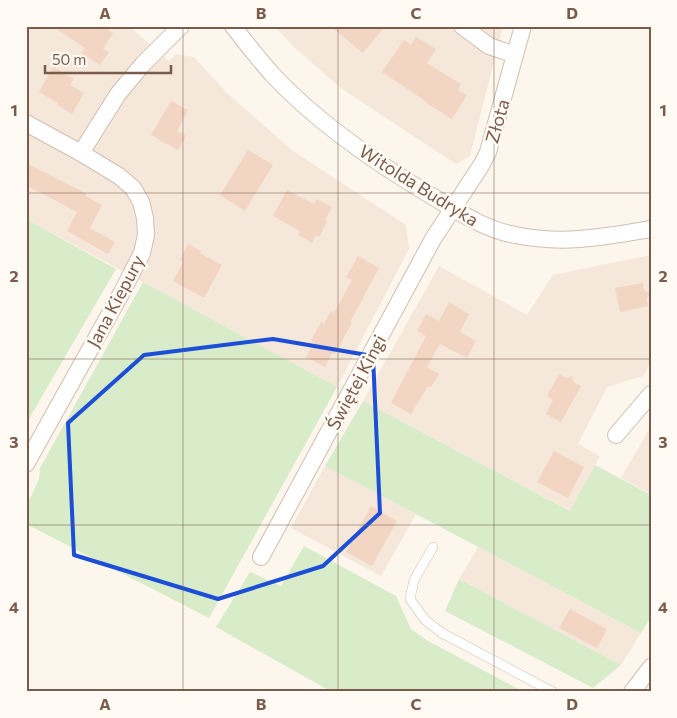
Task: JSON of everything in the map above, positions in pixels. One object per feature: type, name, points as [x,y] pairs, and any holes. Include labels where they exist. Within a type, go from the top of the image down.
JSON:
[{"type":"street","points":[[81,153],[118,94],[143,64],[181,26]]},
{"type":"street","name":"Witolda Budryka","points":[[233,26],[271,73],[316,115],[376,160],[484,226],[506,234],[572,241],[651,228]]},
{"type":"street","points":[[462,26],[489,46],[515,55]]},
{"type":"street","name":"Złota","points":[[454,209],[488,152],[523,26]]},
{"type":"street","name":"Jana Kiepury","points":[[26,123],[119,176],[133,188],[141,202],[146,218],[146,235],[142,253],[26,464]]},
{"type":"street","name":"Świętej Kingi","points":[[261,557],[434,239],[454,209]]},
{"type":"street","points":[[616,435],[651,394]]},
{"type":"street","points":[[632,692],[651,667]]},
{"type":"lane","points":[[433,547],[414,580],[410,599],[425,620],[442,633],[553,692]]},
{"type":"highlighted area","points":[[273,339],[373,356],[380,513],[323,566],[218,599],[74,555],[68,423],[144,355]]},
{"type":"shaded area","points":[[26,26],[129,26],[169,61],[176,54],[194,57],[227,93],[293,151],[406,225],[409,249],[337,387],[26,219]]},
{"type":"shaded area","points":[[274,26],[503,26],[470,156],[456,164],[342,89],[294,47]]},
{"type":"shaded area","points":[[651,255],[651,362],[643,376],[607,387],[578,444],[600,456],[571,511],[363,401],[439,266],[527,315],[553,275]]},
{"type":"shaded area","points":[[651,426],[651,494],[621,478]]},
{"type":"shaded area","points":[[325,466],[416,514],[381,576],[291,528]]},
{"type":"shaded area","points":[[478,547],[641,633],[621,665],[459,579]]},
{"type":"green space","points":[[26,219],[116,269],[26,424]]},
{"type":"green space","points":[[143,282],[337,387],[209,618],[26,524],[26,507],[39,479],[40,468]]},
{"type":"green space","points":[[363,401],[570,511],[595,465],[651,495],[651,617],[641,633],[325,466]]},
{"type":"green space","points":[[304,546],[396,596],[411,629],[428,641],[524,692],[332,692],[216,627],[250,572],[281,586]]},
{"type":"green space","points":[[459,579],[621,665],[593,688],[445,611]]},
{"type":"building","points":[[52,26],[103,26],[113,33],[103,49],[109,52],[100,65],[81,53],[85,48]]},
{"type":"building","points":[[330,26],[385,26],[363,53]]},
{"type":"building","points":[[416,37],[436,49],[427,63],[461,84],[458,90],[467,95],[452,119],[382,72],[404,40],[411,45]]},
{"type":"building","points":[[53,67],[74,79],[70,85],[84,93],[72,114],[39,92]]},
{"type":"building","points":[[171,101],[188,110],[177,131],[186,136],[178,150],[151,135]]},
{"type":"building","points":[[248,150],[273,165],[245,211],[220,195]]},
{"type":"building","points":[[26,163],[87,194],[86,196],[102,205],[90,228],[115,242],[108,254],[67,231],[77,212],[26,185]]},
{"type":"building","points":[[287,190],[314,204],[317,199],[332,207],[319,237],[316,235],[312,243],[298,235],[300,231],[273,216]]},
{"type":"building","points":[[188,244],[222,265],[204,298],[173,281],[183,262],[180,260]]},
{"type":"building","points":[[358,256],[379,268],[350,322],[352,323],[335,354],[332,353],[325,367],[306,357],[314,342],[311,341],[321,322],[324,324],[331,311],[334,313],[352,280],[346,277]]},
{"type":"building","points":[[643,283],[644,290],[650,294],[646,299],[648,306],[620,312],[615,288]]},
{"type":"building","points":[[449,302],[469,314],[460,332],[476,341],[467,358],[440,344],[427,367],[439,374],[431,387],[428,386],[411,414],[391,403],[426,336],[417,331],[426,314],[439,321]]},
{"type":"building","points":[[559,374],[566,378],[572,376],[574,382],[581,386],[561,422],[546,414],[553,400],[547,396]]},
{"type":"building","points":[[554,451],[584,467],[568,498],[537,482]]},
{"type":"building","points":[[371,506],[397,521],[372,566],[346,552]]},
{"type":"building","points":[[570,609],[607,629],[597,648],[559,628]]}]
